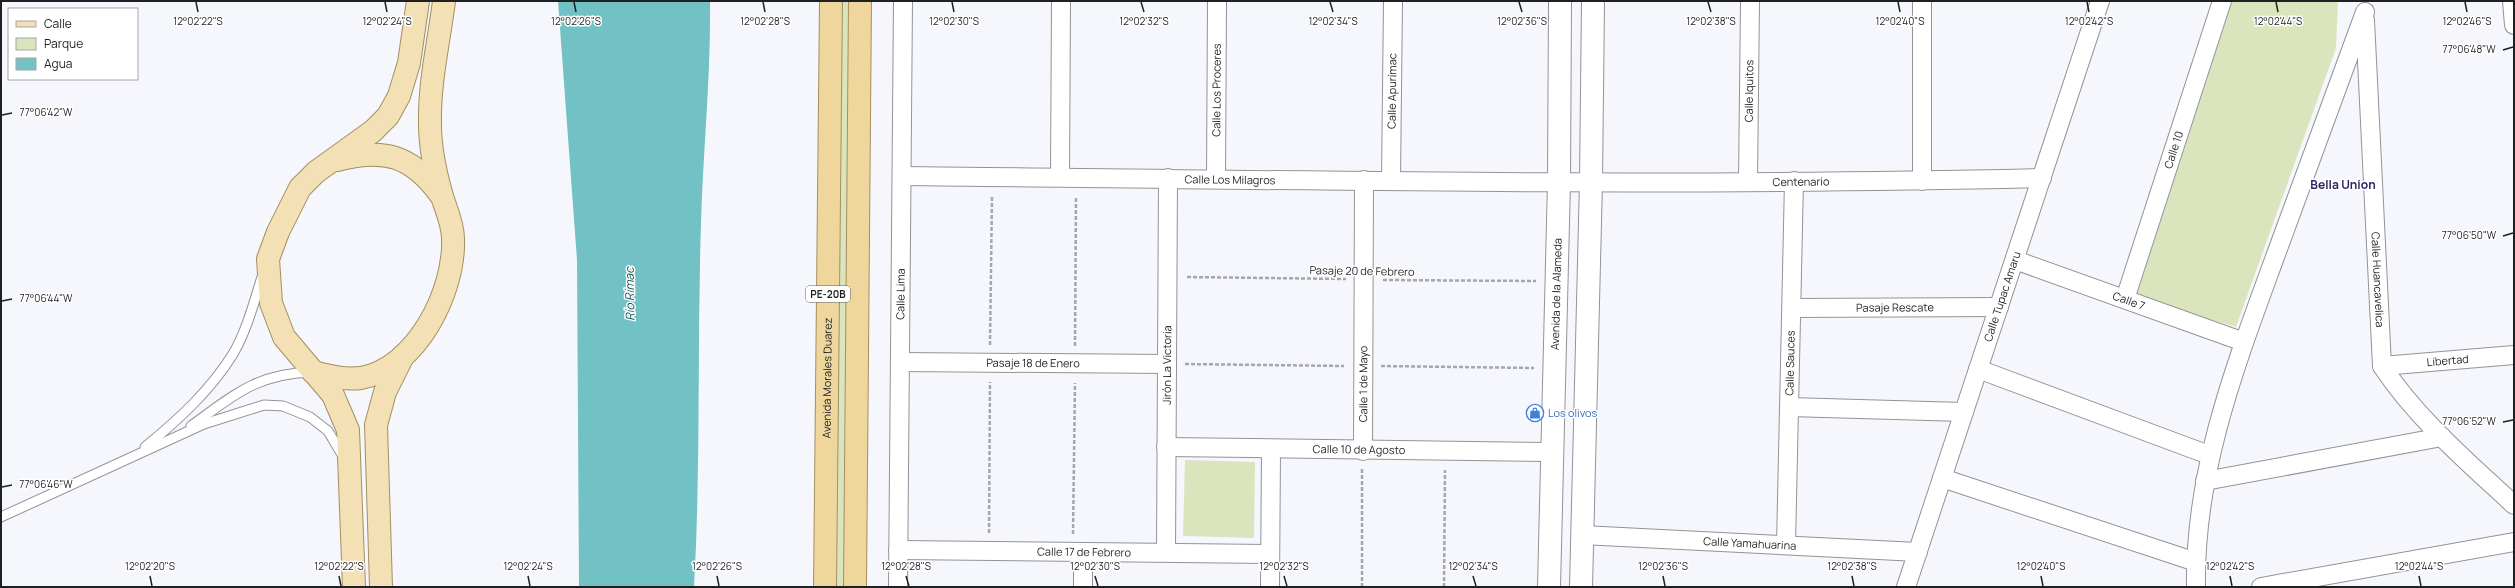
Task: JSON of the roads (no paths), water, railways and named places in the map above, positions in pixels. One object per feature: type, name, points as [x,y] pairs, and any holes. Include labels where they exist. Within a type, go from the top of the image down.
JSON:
[{"type":"highway","name":"Avenida Morales Duarez","points":[[825,587],[831,1]]},
{"type":"highway","name":"PE-20B","points":[[855,587],[860,1]]},
{"type":"main road","points":[[354,587],[348,465],[348,430],[333,395],[284,337],[276,319],[268,286],[268,260],[278,232],[300,188],[316,172],[373,131],[388,116],[399,96],[409,63],[418,1]]},
{"type":"main road","points":[[381,587],[376,425],[385,392],[403,356],[429,324],[449,277],[453,239],[451,220],[442,196],[431,151],[430,123],[432,87],[444,1]]},
{"type":"main road","points":[[332,161],[375,154],[390,155],[407,162],[422,173],[442,196]]},
{"type":"main road","points":[[313,372],[336,378],[361,378],[389,366],[403,356]]},
{"type":"street","name":"Calle Lima","points":[[898,587],[903,1]]},
{"type":"street","points":[[1060,177],[1061,1]]},
{"type":"street","name":"Calle Los Proceres","points":[[1216,179],[1218,1]]},
{"type":"street","name":"Calle Apurímac","points":[[1392,180],[1393,1]]},
{"type":"street","name":"Avenida de la Alameda","points":[[1548,587],[1559,182],[1560,1]]},
{"type":"street","points":[[1581,587],[1591,182],[1593,1]]},
{"type":"street","name":"Calle Iquitos","points":[[1748,181],[1750,1]]},
{"type":"street","points":[[1922,1],[1922,181]]},
{"type":"street","name":"Calle 10","points":[[2125,299],[2222,1]]},
{"type":"street","points":[[2512,1],[2514,25]]},
{"type":"street","name":"Calle Tupac Amaru","points":[[1906,587],[2099,3]]},
{"type":"street","points":[[2196,587],[2196,562],[2209,455],[2244,342],[2364,7]]},
{"type":"street","name":"Calle Huancavelica","points":[[2364,7],[2382,366]]},
{"type":"street","name":"Calle Los Milagros","points":[[902,176],[1559,182]]},
{"type":"street","name":"Jirón La Victoria","points":[[1166,552],[1168,178]]},
{"type":"street","name":"Centenario","points":[[1559,182],[1922,181],[2042,178]]},
{"type":"street","name":"Calle 1 de Mayo","points":[[1362,451],[1364,180]]},
{"type":"street","name":"Calle Sauces","points":[[1786,545],[1794,181]]},
{"type":"street","name":"Calle 7","points":[[2015,260],[2244,342]]},
{"type":"street","name":"Pasaje Rescate","points":[[1792,308],[1999,307]]},
{"type":"street","name":"Libertad","points":[[2382,366],[2514,355]]},
{"type":"street","name":"Pasaje 18 de Enero","points":[[900,362],[1167,364]]},
{"type":"street","points":[[2382,366],[2391,379],[2442,437],[2514,505]]},
{"type":"street","points":[[1978,370],[2209,455]]},
{"type":"street","points":[[1790,408],[1964,412]]},
{"type":"street","points":[[2205,481],[2442,437]]},
{"type":"street","name":"Calle 10 de Agosto","points":[[1166,447],[1271,450],[1552,452]]},
{"type":"street","points":[[1270,587],[1271,450]]},
{"type":"street","points":[[1942,478],[2196,562]]},
{"type":"street","name":"Calle Yamahuarina","points":[[1582,535],[1918,552]]},
{"type":"street","points":[[2261,587],[2514,542]]},
{"type":"street","name":"Calle 17 de Febrero","points":[[898,550],[1270,554]]},
{"type":"street","points":[[1083,552],[1083,587]]},
{"type":"lane","points":[[138,452],[175,422],[205,392],[233,353],[248,320],[268,260]]},
{"type":"lane","points":[[175,437],[247,386],[287,373],[313,372]]},
{"type":"lane","points":[[1,517],[138,452],[233,414],[264,405],[283,406],[310,417],[328,431],[348,465]]},
{"type":"water","name":"Río Rímac","points":[[558,1],[710,1],[709,57],[701,224],[698,451],[694,587],[579,587],[577,260]]},
{"type":"place","name":"Los olivos","points":[[1535,413]]},
{"type":"district","name":"Bella Union","points":[[2343,185]]}]
